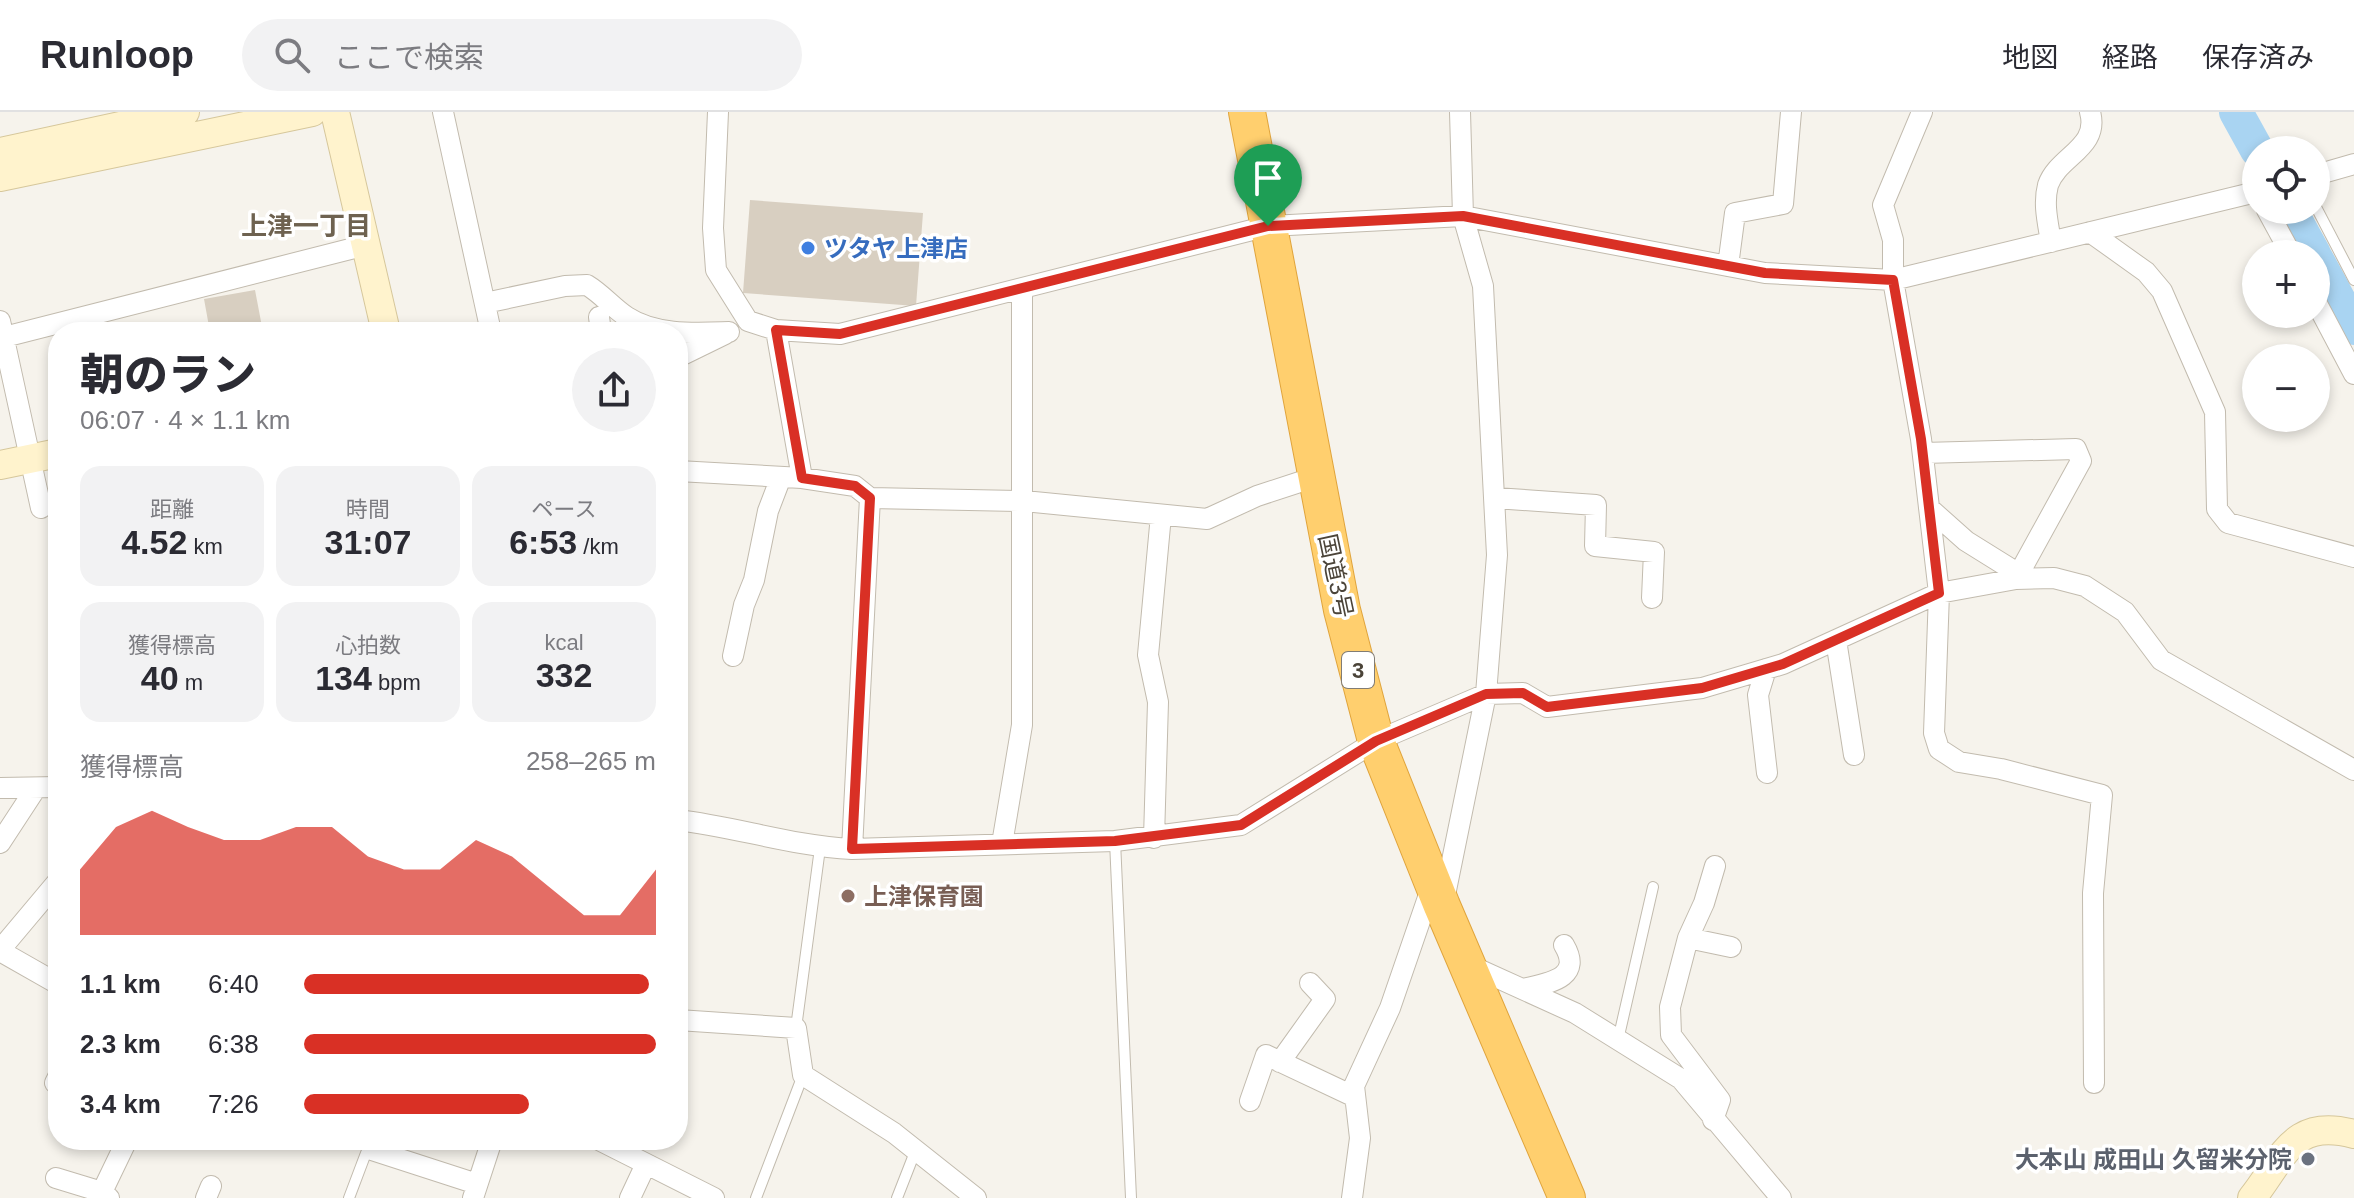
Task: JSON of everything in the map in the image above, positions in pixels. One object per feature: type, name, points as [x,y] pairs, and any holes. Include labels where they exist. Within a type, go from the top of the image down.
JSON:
[{"type":"highway","name":"国道3号","points":[[1247,112],[1342,610],[1376,741],[1567,1198]]},
{"type":"street","points":[[0,152],[185,112]]},
{"type":"street","points":[[0,177],[312,112]]},
{"type":"street","points":[[335,112],[384,322]]},
{"type":"street","points":[[443,112],[489,322]]},
{"type":"street","points":[[718,112],[713,228],[716,270],[748,321],[776,330],[840,334],[1268,226],[1463,216],[1765,273],[1893,280],[2242,195]]},
{"type":"street","points":[[1352,1198],[1360,1138],[1354,1086],[1438,895],[1486,694],[1497,555],[1495,498],[1483,286],[1463,216],[1460,112]]},
{"type":"street","points":[[1728,266],[1735,213],[1783,204],[1791,112]]},
{"type":"street","points":[[1922,112],[1883,205],[1893,240],[1893,280],[1923,453],[1939,593],[1934,733],[1939,749],[1959,762],[2001,769],[2102,795],[2093,893],[2094,1083]]},
{"type":"street","points":[[2051,242],[2045,202],[2049,181],[2088,141],[2092,120],[2090,112]]},
{"type":"street","points":[[2330,171],[2354,164]]},
{"type":"street","points":[[2090,232],[2146,272],[2162,291],[2215,412],[2217,509],[2228,523],[2354,557]]},
{"type":"street","points":[[48,486],[45,456],[1,332],[366,245]]},
{"type":"street","points":[[485,303],[565,286],[587,285],[638,322]]},
{"type":"street","points":[[1002,844],[1022,725],[1022,288]]},
{"type":"street","points":[[688,352],[748,321]]},
{"type":"street","points":[[2330,328],[2354,374]]},
{"type":"street","points":[[733,656],[744,605],[754,580],[768,511],[792,477],[776,330]]},
{"type":"street","points":[[688,333],[729,332]]},
{"type":"street","points":[[1923,453],[2076,449],[2081,461],[2017,577]]},
{"type":"street","points":[[0,465],[45,456]]},
{"type":"street","points":[[688,472],[792,477],[855,486],[870,498],[1024,501],[1207,519],[1257,496],[1315,477]]},
{"type":"street","points":[[852,849],[870,498]]},
{"type":"street","points":[[1495,498],[1596,505],[1595,546],[1654,552],[1652,598]]},
{"type":"street","points":[[1929,508],[1966,541],[2017,577]]},
{"type":"street","points":[[1154,838],[1158,702],[1148,655],[1161,515]]},
{"type":"street","points":[[688,821],[730,827],[820,848],[852,849],[1115,841],[1241,825],[1376,741],[1486,694],[1523,693],[1547,707],[1702,688],[1766,669],[1939,593],[2017,577],[2054,578],[2085,586],[2125,612],[2161,660],[2354,770]]},
{"type":"street","points":[[1836,640],[1854,755]]},
{"type":"street","points":[[1766,669],[1758,695],[1767,773]]},
{"type":"street","points":[[0,788],[48,787]]},
{"type":"street","points":[[0,843],[36,788]]},
{"type":"street","points":[[1713,1120],[1720,1100],[1671,1035],[1670,1007],[1688,938],[1704,903],[1715,866]]},
{"type":"street","points":[[48,893],[0,950],[48,978]]},
{"type":"street","points":[[1688,938],[1731,947]]},
{"type":"street","points":[[1523,989],[1558,980],[1570,968],[1571,957],[1564,945]]},
{"type":"street","points":[[1467,964],[1575,1013],[1681,1079],[1781,1198]]},
{"type":"street","points":[[1280,1062],[1325,999],[1321,991],[1310,983]]},
{"type":"street","points":[[688,1021],[796,1028],[803,1075],[894,1133],[976,1198]]},
{"type":"street","points":[[1250,1101],[1266,1055],[1355,1097]]},
{"type":"street","points":[[2252,1198],[2284,1150],[2314,1130],[2335,1129],[2354,1134]]},
{"type":"street","points":[[56,1178],[106,1195],[123,1150]]},
{"type":"street","points":[[384,1150],[475,1191],[489,1150]]},
{"type":"street","points":[[619,1150],[714,1198]]},
{"type":"street","points":[[630,1198],[646,1164]]},
{"type":"lane","points":[[2325,224],[2354,280]]},
{"type":"lane","points":[[1115,841],[1131,1198]]},
{"type":"lane","points":[[796,1028],[820,848]]},
{"type":"lane","points":[[1618,1040],[1653,887]]},
{"type":"lane","points":[[756,1198],[803,1075]]},
{"type":"lane","points":[[349,1198],[369,1150]]},
{"type":"lane","points":[[897,1198],[915,1152]]},
{"type":"building","points":[[750,200],[923,213],[916,306],[743,293]]},
{"type":"building","points":[[255,290],[261,322],[208,322],[204,299]]},
{"type":"waterway","points":[[2236,112],[2249,136]]},
{"type":"waterway","points":[[2298,224],[2306,240]]},
{"type":"waterway","points":[[2330,284],[2354,328]]},
{"type":"place","name":"ツタヤ上津店","points":[[808,248]]},
{"type":"place","name":"上津保育園","points":[[848,896]]},
{"type":"place","name":"大本山 成田山 久留米分院","points":[[2308,1159]]},
{"type":"district","name":"上津一丁目","points":[[306,226]]},
{"type":"route","points":[[1463,216],[1765,273],[1893,280],[1921,439],[1939,593],[1783,664],[1702,688],[1547,707],[1523,693],[1486,694],[1376,741],[1241,825],[1115,841],[852,849],[870,498],[855,486],[802,478],[776,330],[840,334],[1268,226],[1463,216]]}]
